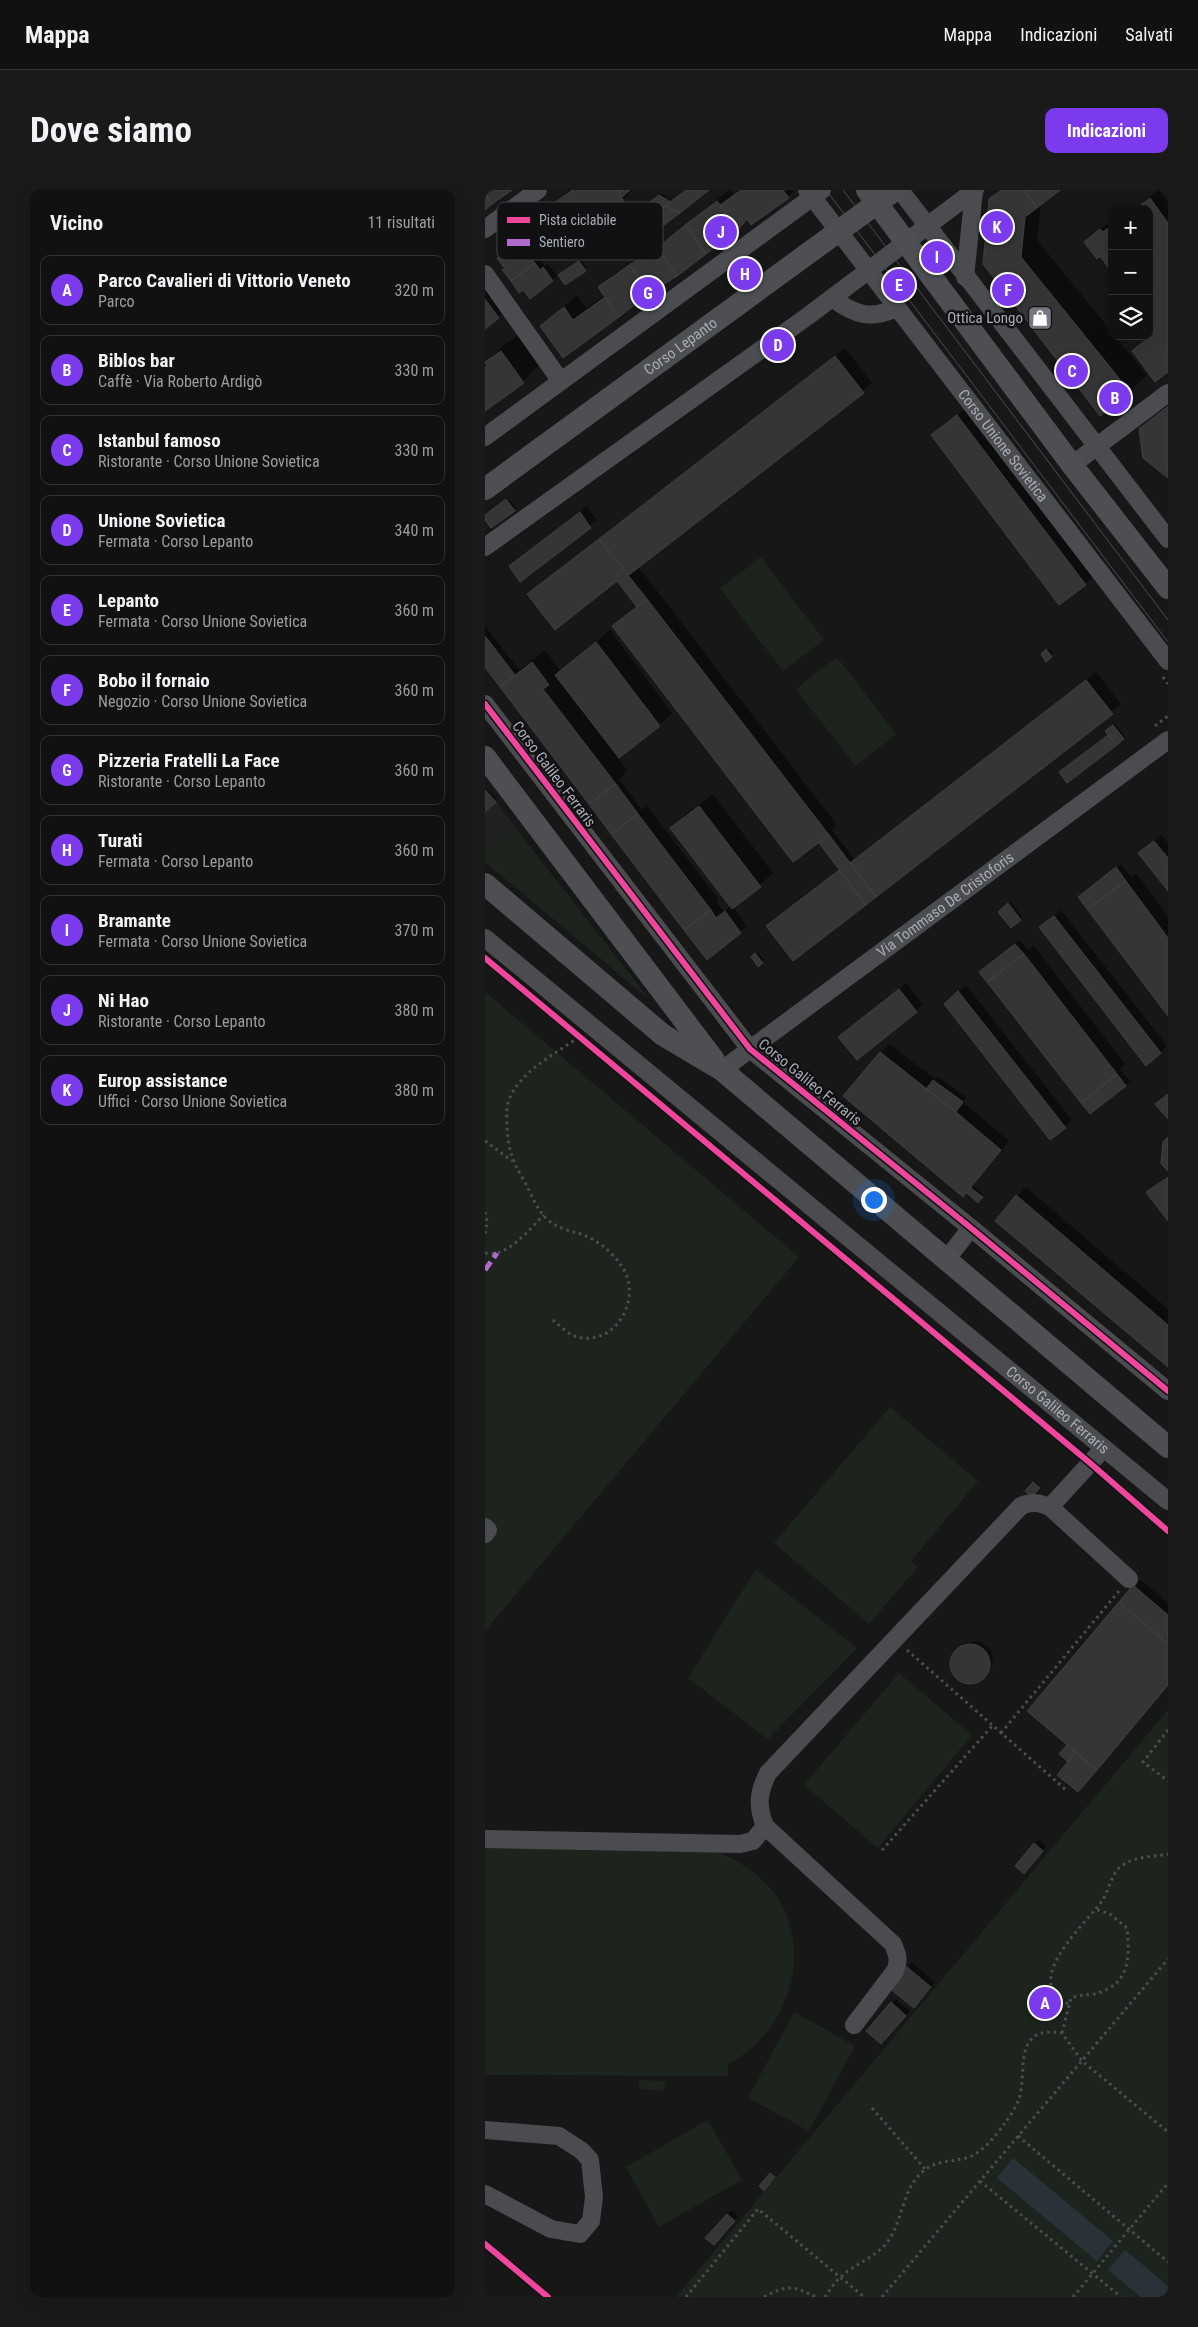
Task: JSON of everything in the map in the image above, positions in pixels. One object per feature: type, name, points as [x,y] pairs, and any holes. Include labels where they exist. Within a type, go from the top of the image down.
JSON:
[{"type":"main road","name":"Corso Lepanto","points":[[485,489],[838,230],[872,197],[895,190]]},
{"type":"main road","points":[[872,197],[1071,465],[1168,588]]},
{"type":"main road","points":[[485,757],[722,1070]]},
{"type":"main road","points":[[485,884],[663,1035],[722,1070],[1168,1447]]},
{"type":"street","points":[[522,202],[538,190]]},
{"type":"street","points":[[900,190],[1168,539]]},
{"type":"street","points":[[485,547],[832,298],[975,190]]},
{"type":"street","points":[[965,277],[975,190]]},
{"type":"street","points":[[485,437],[814,192]]},
{"type":"street","name":"Corso Unione Sovietica","points":[[814,192],[838,230],[868,271],[1165,668]]},
{"type":"street","points":[[485,229],[497,220]]},
{"type":"street","points":[[485,274],[560,380]]},
{"type":"street","points":[[832,298],[855,312],[870,316],[879,316],[897,308]]},
{"type":"street","points":[[1071,465],[1168,393]]},
{"type":"street","name":"Corso Galileo Ferraris","points":[[485,704],[749,1050],[971,1228],[1168,1391]]},
{"type":"street","name":"Via Tommaso De Cristoforis","points":[[722,1070],[1168,740]]},
{"type":"street","name":"Corso Galileo Ferraris","points":[[485,938],[1168,1501]]},
{"type":"street","points":[[946,1260],[971,1228]]},
{"type":"street","points":[[1050,1508],[1104,1448]]},
{"type":"street","points":[[854,2025],[895,1971],[898,1957],[897,1952],[893,1944],[765,1826],[758,1802],[760,1788],[768,1773],[1021,1506],[1028,1503],[1039,1503],[1050,1508],[1129,1578]]},
{"type":"street","points":[[485,1527],[488,1530],[485,1534]]},
{"type":"street","points":[[485,1839],[741,1844],[753,1841],[765,1826]]},
{"type":"street","points":[[485,2130],[559,2136],[575,2144],[590,2160],[594,2197],[591,2221],[580,2234],[551,2229],[485,2194]]},
{"type":"path","points":[[1165,668],[1168,684]]},
{"type":"path","points":[[1152,728],[1168,716]]},
{"type":"path","points":[[572,1031],[587,1044]]},
{"type":"path","points":[[512,1161],[508,1135],[507,1106],[512,1092],[545,1060],[579,1037]]},
{"type":"path","points":[[485,1141],[512,1161],[530,1190],[537,1208],[550,1222],[599,1243],[612,1254],[624,1270],[629,1287],[628,1302],[623,1317],[613,1330],[603,1336],[587,1339],[575,1337],[553,1320]]},
{"type":"path","points":[[485,1212],[487,1221],[485,1234]]},
{"type":"path","points":[[485,1252],[492,1254],[503,1251],[544,1215]]},
{"type":"path","points":[[1001,1733],[1129,1578]]},
{"type":"path","points":[[895,1640],[1067,1790]]},
{"type":"path","points":[[883,1850],[993,1725]]},
{"type":"path","points":[[1168,1730],[1143,1762],[1168,1781]]},
{"type":"path","points":[[1068,2004],[1056,1996],[1051,1986],[1052,1970],[1060,1954],[1103,1900],[1119,1868],[1132,1860],[1168,1854]]},
{"type":"path","points":[[1095,1909],[1111,1914],[1127,1928],[1130,1951],[1128,1963],[1123,1976],[1117,1983],[1104,1990],[1071,1998],[1068,2004],[1063,2033],[1070,2046],[1082,2061],[1168,2132]]},
{"type":"path","points":[[882,2297],[1168,1959]]},
{"type":"path","points":[[825,2297],[841,2276],[885,2245],[897,2228],[903,2205],[912,2186],[925,2169],[941,2162],[969,2158],[983,2148],[1005,2122],[1018,2101],[1022,2085],[1023,2055],[1030,2043],[1038,2035],[1051,2031],[1063,2033]]},
{"type":"path","points":[[872,2108],[925,2169]]},
{"type":"path","points":[[1018,2136],[1168,2262]]},
{"type":"path","points":[[980,2181],[1121,2297]]},
{"type":"path","points":[[1073,2297],[1168,2183]]},
{"type":"path","points":[[686,2297],[758,2209],[864,2297]]},
{"type":"path","points":[[764,2297],[797,2287],[816,2297]]},
{"type":"shaded area","points":[[761,557],[824,640],[783,671],[720,588]]},
{"type":"shaded area","points":[[837,657],[896,734],[855,766],[796,689]]},
{"type":"shaded area","points":[[485,785],[514,826],[485,852]]},
{"type":"shaded area","points":[[514,826],[650,1000],[485,862],[485,852]]},
{"type":"shaded area","points":[[485,992],[799,1257],[485,1631]]},
{"type":"shaded area","points":[[890,1407],[978,1481],[911,1561],[918,1567],[869,1624],[774,1543]]},
{"type":"shaded area","points":[[756,1569],[857,1648],[768,1739],[688,1678]]},
{"type":"shaded area","points":[[899,1673],[972,1735],[878,1848],[804,1785]]},
{"type":"shaded area","points":[[1168,1710],[1168,2297],[676,2297]]},
{"type":"shaded area","points":[[485,1844],[714,1850],[731,1858],[755,1873],[769,1886],[787,1916],[793,1940],[794,1965],[789,1989],[780,2012],[766,2033],[749,2050],[728,2064],[728,2076],[485,2075]]},
{"type":"shaded area","points":[[794,2012],[855,2046],[809,2131],[748,2098]]},
{"type":"shaded area","points":[[639,2080],[665,2081],[664,2091],[639,2089]]},
{"type":"shaded area","points":[[708,2120],[742,2180],[659,2227],[626,2167]]},
{"type":"shaded area","points":[[1013,2158],[1113,2241],[1097,2261],[997,2178]]},
{"type":"shaded area","points":[[1125,2250],[1168,2286],[1168,2297],[1141,2297],[1108,2270]]},
{"type":"building","points":[[485,190],[512,190],[492,204],[485,194]]},
{"type":"building","points":[[572,190],[617,190],[624,201],[623,202],[556,202]]},
{"type":"building","points":[[617,190],[630,190],[622,197]]},
{"type":"building","points":[[686,190],[709,190],[680,213],[665,206]]},
{"type":"building","points":[[741,190],[783,190],[789,198],[751,225],[747,219],[738,230],[720,205]]},
{"type":"building","points":[[1001,190],[1024,190],[1037,208],[1025,217],[1021,257],[1131,393],[1100,416],[983,264],[989,199]]},
{"type":"building","points":[[1024,190],[1060,190],[1037,208]]},
{"type":"building","points":[[485,194],[492,204],[485,210]]},
{"type":"building","points":[[659,195],[671,202],[663,208],[663,202],[650,202]]},
{"type":"building","points":[[1150,198],[1168,223],[1168,372],[1155,382],[1132,351],[1145,340],[1153,340],[1154,333],[1153,205],[1140,205]]},
{"type":"building","points":[[717,201],[738,230],[706,254],[685,225]]},
{"type":"building","points":[[665,206],[680,213],[663,226],[663,207]]},
{"type":"building","points":[[685,225],[706,254],[677,276],[663,256],[663,243]]},
{"type":"building","points":[[1108,228],[1108,267],[1100,256],[1097,259],[1084,242],[1100,229],[1103,232]]},
{"type":"building","points":[[663,256],[677,276],[650,293],[629,265],[637,260],[663,260]]},
{"type":"building","points":[[498,260],[532,260],[535,263],[511,281],[502,270],[505,269]]},
{"type":"building","points":[[579,261],[586,271],[565,285],[558,275]]},
{"type":"building","points":[[535,263],[540,270],[543,267],[553,281],[530,299],[523,290],[519,293],[511,281]]},
{"type":"building","points":[[629,265],[650,293],[619,317],[598,287]]},
{"type":"building","points":[[605,297],[619,317],[563,358],[540,326],[564,307],[573,320]]},
{"type":"building","points":[[485,299],[499,318],[485,329]]},
{"type":"building","points":[[501,351],[524,383],[485,411],[485,367],[487,366],[485,362]]},
{"type":"building","points":[[835,356],[864,393],[629,575],[599,539]]},
{"type":"building","points":[[1168,406],[1168,478],[1143,458],[1139,429]]},
{"type":"building","points":[[957,415],[1086,585],[1059,605],[931,435]]},
{"type":"building","points":[[506,499],[515,511],[491,528],[485,520],[485,515]]},
{"type":"building","points":[[580,512],[591,528],[520,582],[509,566]]},
{"type":"building","points":[[599,539],[647,599],[637,607],[617,581],[555,630],[527,594]]},
{"type":"building","points":[[647,599],[829,835],[793,862],[612,626]]},
{"type":"building","points":[[485,636],[515,675],[500,687],[485,667]]},
{"type":"building","points":[[596,642],[660,726],[619,758],[555,675]]},
{"type":"building","points":[[1046,649],[1052,657],[1046,662],[1041,654]]},
{"type":"building","points":[[532,662],[549,685],[543,689],[616,784],[589,804],[500,687]]},
{"type":"building","points":[[1086,680],[1113,714],[876,897],[850,863]]},
{"type":"building","points":[[1113,725],[1124,739],[1117,745],[1105,731]]},
{"type":"building","points":[[1108,735],[1117,745],[1067,783],[1059,772]]},
{"type":"building","points":[[616,784],[638,814],[611,834],[589,804]]},
{"type":"building","points":[[485,790],[496,802],[485,812]]},
{"type":"building","points":[[699,806],[761,887],[732,909],[670,828]]},
{"type":"building","points":[[638,814],[711,910],[684,930],[611,834]]},
{"type":"building","points":[[829,835],[876,897],[866,905],[819,843]]},
{"type":"building","points":[[1154,841],[1168,858],[1168,891],[1138,853]]},
{"type":"building","points":[[1116,867],[1126,881],[1087,909],[1078,897]]},
{"type":"building","points":[[839,870],[866,905],[793,961],[766,926]]},
{"type":"building","points":[[1126,881],[1168,938],[1168,1016],[1087,909]]},
{"type":"building","points":[[1008,903],[1021,920],[1011,928],[998,912]]},
{"type":"building","points":[[711,910],[716,918],[725,911],[741,933],[707,960],[684,930]]},
{"type":"building","points":[[1054,916],[1161,1053],[1146,1066],[1039,927]]},
{"type":"building","points":[[1015,944],[1024,954],[987,982],[979,972]]},
{"type":"building","points":[[755,953],[763,963],[758,967],[751,957]]},
{"type":"building","points":[[1024,954],[1117,1074],[1081,1103],[987,982]]},
{"type":"building","points":[[899,989],[917,1012],[857,1060],[838,1037]]},
{"type":"building","points":[[958,991],[1066,1128],[1050,1140],[944,1004]]},
{"type":"building","points":[[880,1052],[1001,1150],[963,1197],[843,1096]]},
{"type":"building","points":[[1117,1074],[1126,1086],[1090,1114],[1081,1103]]},
{"type":"building","points":[[933,1080],[963,1102],[956,1112],[926,1089]]},
{"type":"building","points":[[1168,1094],[1168,1119],[1155,1104]]},
{"type":"building","points":[[1168,1137],[1168,1171],[1161,1164],[1163,1142]]},
{"type":"building","points":[[1168,1177],[1168,1221],[1146,1192]]},
{"type":"building","points":[[971,1188],[983,1197],[978,1203],[967,1193]]},
{"type":"building","points":[[1016,1195],[1168,1325],[1168,1367],[995,1221]]},
{"type":"building","points":[[1033,1482],[1040,1488],[1031,1497],[1025,1491]]},
{"type":"building","points":[[1133,1585],[1168,1615],[1168,1644],[1119,1602]]},
{"type":"building","points":[[1119,1602],[1168,1644],[1168,1685],[1097,1770],[1027,1711]]},
{"type":"building","points":[[974,1644],[981,1647],[987,1653],[990,1664],[989,1672],[981,1681],[974,1684],[966,1684],[959,1681],[951,1672],[950,1660],[953,1653],[962,1645]]},
{"type":"building","points":[[1067,1745],[1076,1752],[1068,1762],[1059,1754]]},
{"type":"building","points":[[1076,1752],[1097,1770],[1078,1792],[1057,1775]]},
{"type":"building","points":[[1034,1843],[1043,1851],[1024,1874],[1015,1866]]},
{"type":"building","points":[[907,1967],[931,1987],[914,2008],[889,1988]]},
{"type":"building","points":[[891,2002],[906,2016],[881,2044],[866,2031]]},
{"type":"building","points":[[770,2173],[775,2177],[764,2191],[759,2186]]},
{"type":"building","points":[[727,2214],[735,2221],[714,2245],[705,2238]]},
{"type":"tram line","points":[[826,190],[1168,642]]},
{"type":"tram line","points":[[843,190],[1168,620]]},
{"type":"marked path","points":[[485,1270],[497,1253]]},
{"type":"cycle path","points":[[485,704],[750,1049],[1168,1391]]},
{"type":"cycle path","points":[[485,958],[1090,1463],[1168,1531]]},
{"type":"cycle path","points":[[485,2244],[548,2297]]},
{"type":"place","name":"Europ assistance","points":[[997,227]]},
{"type":"place","name":"Ni Hao","points":[[721,232]]},
{"type":"place","name":"Bramante","points":[[937,257]]},
{"type":"place","name":"Turati","points":[[745,274]]},
{"type":"place","name":"Lepanto","points":[[899,285]]},
{"type":"place","name":"Bobo il fornaio","points":[[1008,290]]},
{"type":"place","name":"Pizzeria Fratelli La Face","points":[[648,293]]},
{"type":"place","name":"Ottica Longo","points":[[1040,318]]},
{"type":"place","name":"Unione Sovietica","points":[[778,345]]},
{"type":"place","name":"Istanbul famoso","points":[[1072,371]]},
{"type":"place","name":"Biblos bar","points":[[1115,398]]},
{"type":"place","name":"Parco Cavalieri di Vittorio Veneto","points":[[1045,2003]]}]
